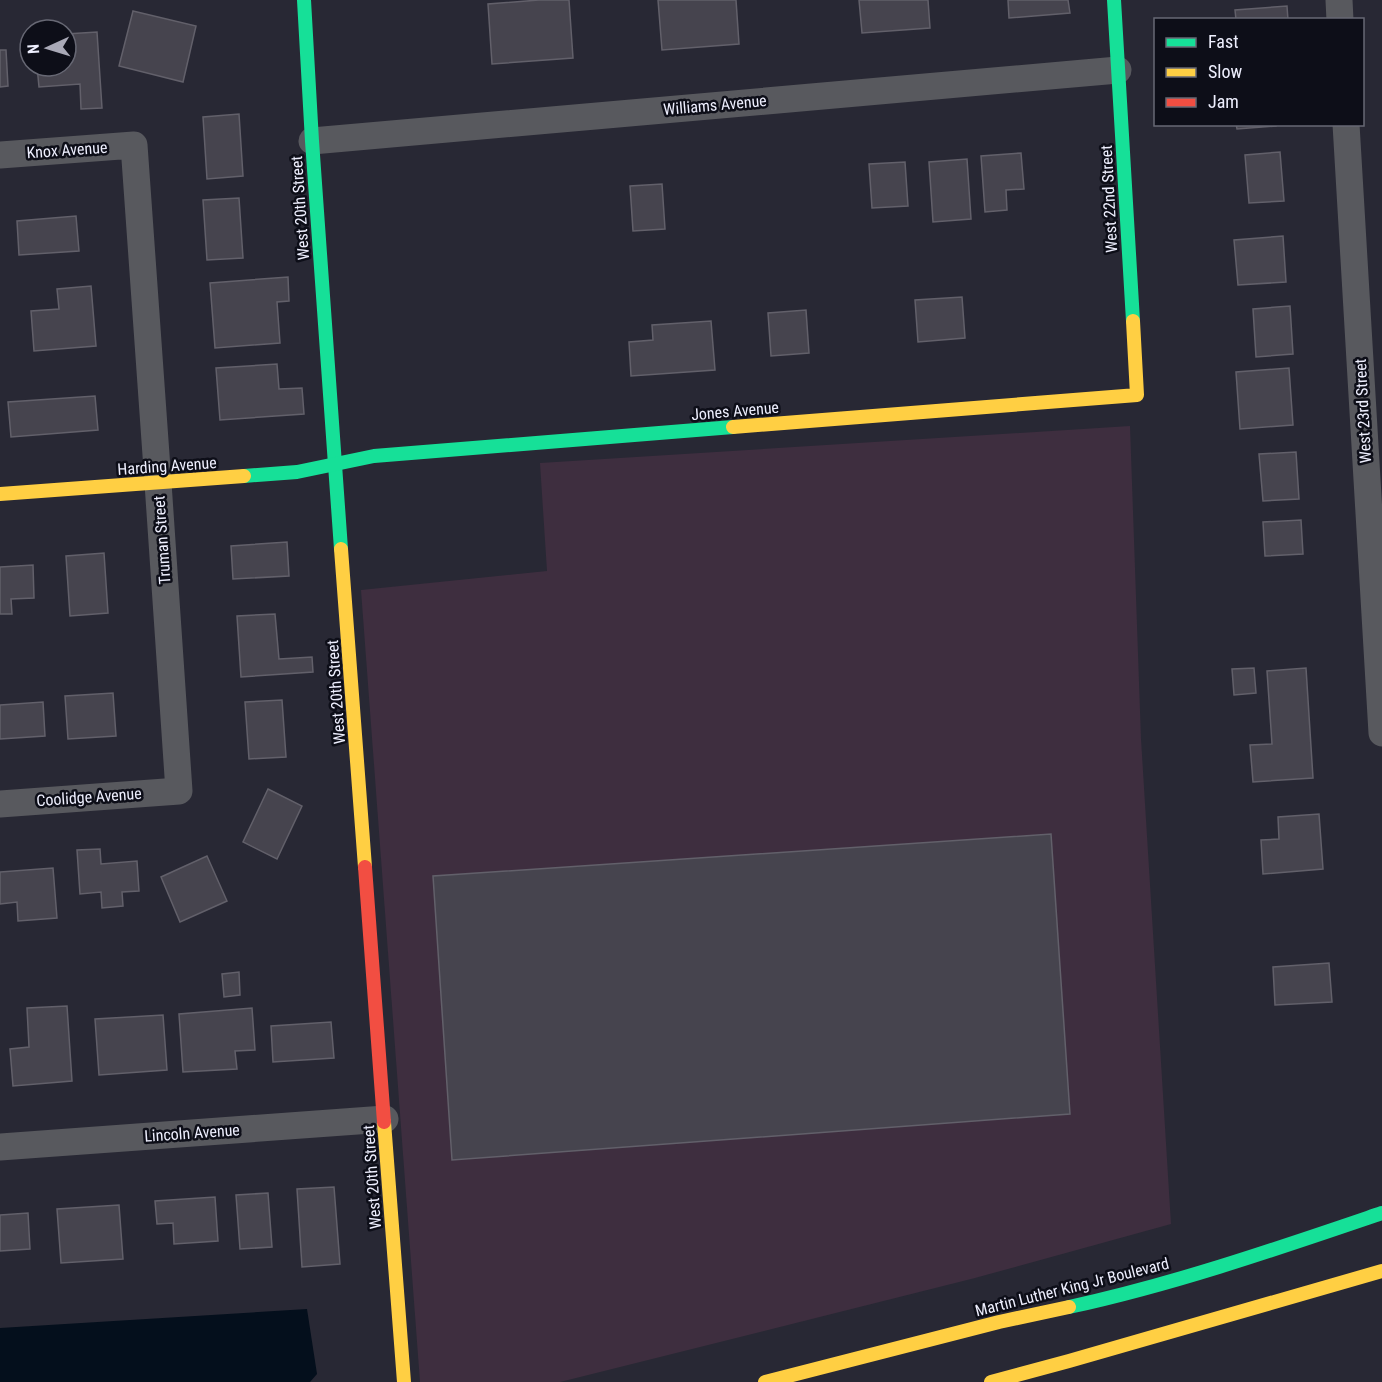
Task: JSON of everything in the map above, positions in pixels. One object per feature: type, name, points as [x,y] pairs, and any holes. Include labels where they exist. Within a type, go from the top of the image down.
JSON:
[{"type":"street","name":"West 20th Street","points":[[304,0],[335,465],[404,1382]]},
{"type":"street","name":"West 22nd Street","points":[[1114,0],[1137,395]]},
{"type":"street","points":[[1339,0],[1340,18]]},
{"type":"street","name":"Williams Avenue","points":[[312,141],[1118,70]]},
{"type":"street","name":"West 23rd Street","points":[[1346,126],[1382,734]]},
{"type":"street","name":"Knox Avenue","points":[[0,155],[134,145]]},
{"type":"street","name":"Truman Street","points":[[134,145],[179,790]]},
{"type":"street","name":"Jones Avenue","points":[[335,465],[374,456],[1137,395]]},
{"type":"street","name":"Harding Avenue","points":[[0,494],[297,472],[335,465]]},
{"type":"street","name":"Coolidge Avenue","points":[[0,804],[179,790]]},
{"type":"street","name":"Lincoln Avenue","points":[[0,1147],[385,1119]]},
{"type":"street","name":"Martin Luther King Jr Boulevard","points":[[765,1382],[999,1322],[1119,1301],[1382,1213]]},
{"type":"street","points":[[991,1382],[1382,1271]]},
{"type":"street","points":[[1069,1361],[1091,1340]]},
{"type":"shaded area","points":[[1130,426],[1141,739],[1171,1224],[975,1278],[560,1382],[420,1382],[361,590],[547,571],[540,463]]},
{"type":"water","points":[[307,1309],[317,1374],[310,1382],[0,1382],[0,1328]]},
{"type":"building","points":[[569,0],[573,58],[492,64],[488,4]]},
{"type":"building","points":[[658,0],[736,0],[739,44],[662,50]]},
{"type":"building","points":[[859,0],[928,0],[930,28],[862,33]]},
{"type":"building","points":[[1008,0],[1068,0],[1070,13],[1009,18]]},
{"type":"building","points":[[1287,6],[1288,18],[1236,18],[1235,10]]},
{"type":"building","points":[[133,11],[196,26],[183,82],[119,66]]},
{"type":"building","points":[[97,32],[102,108],[81,109],[80,84],[39,87],[38,78],[78,78],[78,33]]},
{"type":"building","points":[[0,50],[6,50],[8,86],[0,87]]},
{"type":"building","points":[[239,114],[243,176],[207,179],[203,117]]},
{"type":"building","points":[[1236,126],[1276,126],[1237,129]]},
{"type":"building","points":[[1280,152],[1284,201],[1249,203],[1245,155]]},
{"type":"building","points":[[1021,153],[1024,189],[1006,190],[1007,210],[985,212],[981,156]]},
{"type":"building","points":[[967,159],[971,219],[933,222],[929,162]]},
{"type":"building","points":[[905,162],[908,206],[872,208],[869,164]]},
{"type":"building","points":[[662,184],[665,229],[633,231],[630,186]]},
{"type":"building","points":[[239,198],[243,258],[207,260],[203,200]]},
{"type":"building","points":[[76,216],[79,251],[19,255],[17,221]]},
{"type":"building","points":[[1283,236],[1286,282],[1238,285],[1234,240]]},
{"type":"building","points":[[288,277],[289,301],[277,302],[280,343],[215,348],[210,283]]},
{"type":"building","points":[[91,286],[96,346],[34,351],[31,311],[59,309],[57,289]]},
{"type":"building","points":[[962,297],[965,338],[918,342],[915,300]]},
{"type":"building","points":[[1290,306],[1293,354],[1256,357],[1253,309]]},
{"type":"building","points":[[806,310],[809,353],[771,356],[768,313]]},
{"type":"building","points":[[711,321],[715,370],[631,376],[629,342],[653,340],[652,325]]},
{"type":"building","points":[[277,364],[279,389],[302,388],[304,414],[220,420],[216,368]]},
{"type":"building","points":[[1289,368],[1293,425],[1240,429],[1236,372]]},
{"type":"building","points":[[95,396],[98,430],[11,437],[8,402]]},
{"type":"building","points":[[1296,452],[1299,499],[1263,501],[1259,454]]},
{"type":"building","points":[[1301,520],[1303,554],[1265,556],[1263,522]]},
{"type":"building","points":[[287,542],[289,576],[233,579],[231,546]]},
{"type":"building","points":[[104,553],[108,613],[70,616],[66,556]]},
{"type":"building","points":[[33,565],[34,598],[11,599],[12,614],[0,614],[0,567]]},
{"type":"building","points":[[275,614],[279,659],[312,657],[313,672],[241,677],[237,616]]},
{"type":"building","points":[[1254,668],[1256,693],[1234,695],[1232,669]]},
{"type":"building","points":[[1306,668],[1313,778],[1253,782],[1250,745],[1272,744],[1267,671]]},
{"type":"building","points":[[113,693],[116,736],[68,739],[65,696]]},
{"type":"building","points":[[282,700],[286,757],[249,759],[245,702]]},
{"type":"building","points":[[43,702],[45,736],[0,739],[0,705]]},
{"type":"building","points":[[268,789],[302,806],[277,859],[243,842]]},
{"type":"building","points":[[1319,814],[1323,869],[1263,874],[1261,840],[1279,839],[1278,817]]},
{"type":"building","points":[[1051,834],[1070,1114],[452,1160],[433,876]]},
{"type":"building","points":[[100,849],[101,864],[137,861],[139,891],[122,892],[123,906],[102,908],[101,892],[80,894],[77,850]]},
{"type":"building","points":[[207,856],[227,901],[180,922],[161,877]]},
{"type":"building","points":[[53,868],[57,918],[18,921],[17,902],[0,904],[0,872]]},
{"type":"building","points":[[1329,963],[1332,1002],[1275,1005],[1273,967]]},
{"type":"building","points":[[239,972],[240,995],[224,997],[222,974]]},
{"type":"building","points":[[67,1006],[72,1081],[13,1086],[10,1049],[29,1047],[27,1008]]},
{"type":"building","points":[[252,1008],[255,1050],[235,1051],[237,1069],[183,1072],[179,1014]]},
{"type":"building","points":[[163,1015],[167,1070],[99,1075],[95,1019]]},
{"type":"building","points":[[331,1022],[334,1058],[273,1062],[271,1026]]},
{"type":"building","points":[[334,1187],[340,1264],[302,1267],[297,1189]]},
{"type":"building","points":[[268,1193],[272,1247],[240,1249],[236,1195]]},
{"type":"building","points":[[215,1197],[218,1241],[174,1244],[173,1223],[157,1224],[155,1201]]},
{"type":"building","points":[[119,1205],[123,1259],[61,1263],[57,1209]]},
{"type":"building","points":[[28,1213],[30,1249],[0,1251],[0,1215]]},
{"type":"traffic: fast","points":[[304,0],[341,549]]},
{"type":"traffic: fast","points":[[1114,0],[1133,321]]},
{"type":"traffic: fast","points":[[244,476],[297,472],[374,456],[733,427]]},
{"type":"traffic: fast","points":[[1069,1307],[1148,1288],[1382,1213]]},
{"type":"traffic: slow","points":[[733,427],[1137,395],[1133,321]]},
{"type":"traffic: slow","points":[[0,494],[244,476]]},
{"type":"traffic: slow","points":[[341,549],[365,867]]},
{"type":"traffic: slow","points":[[384,1122],[404,1382]]},
{"type":"traffic: slow","points":[[991,1382],[1382,1271]]},
{"type":"traffic: slow","points":[[765,1382],[999,1322],[1069,1307]]},
{"type":"traffic: jam","points":[[365,867],[384,1122]]}]
